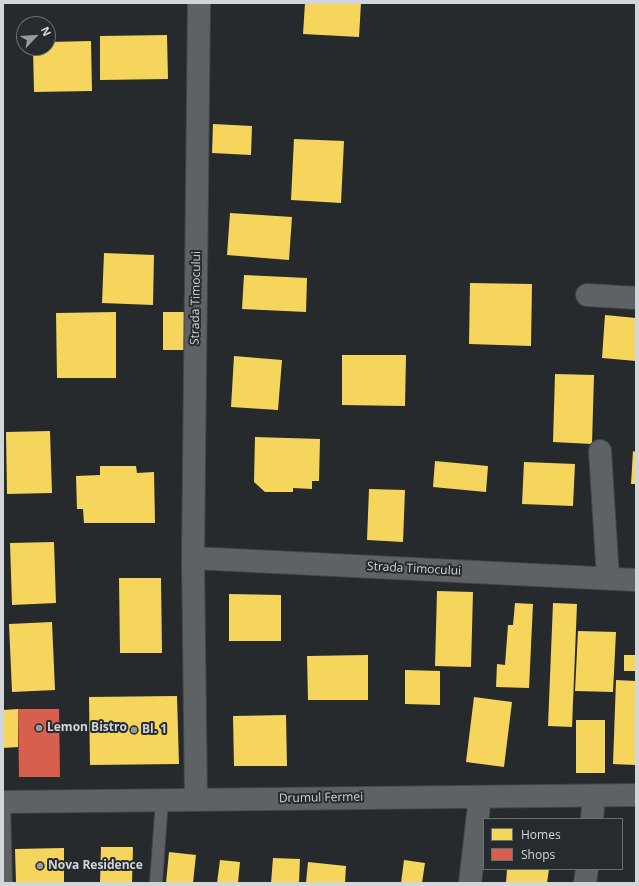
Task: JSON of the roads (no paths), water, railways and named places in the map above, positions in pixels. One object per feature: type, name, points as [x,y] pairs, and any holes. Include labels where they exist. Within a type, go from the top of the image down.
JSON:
[{"type":"street","name":"Strada Timocului","points":[[196,800],[193,558],[199,3]]},
{"type":"street","points":[[587,295],[636,298]]},
{"type":"street","points":[[600,450],[608,578]]},
{"type":"street","name":"Strada Timocului","points":[[193,558],[636,580]]},
{"type":"street","name":"Drumul Fermei","points":[[4,802],[636,795]]},
{"type":"street","points":[[592,818],[594,796]]},
{"type":"street","points":[[470,883],[480,797]]},
{"type":"street","points":[[585,883],[587,870]]},
{"type":"lane","points":[[156,883],[162,800]]},
{"type":"lane","name":"Drumul Fermei","points":[[4,802],[6,883]]},
{"type":"place","name":"Lemon Bistro","points":[[39,728]]},
{"type":"place","name":"Bl. 1","points":[[134,730]]},
{"type":"place","name":"Nova Residence","points":[[40,866]]}]
